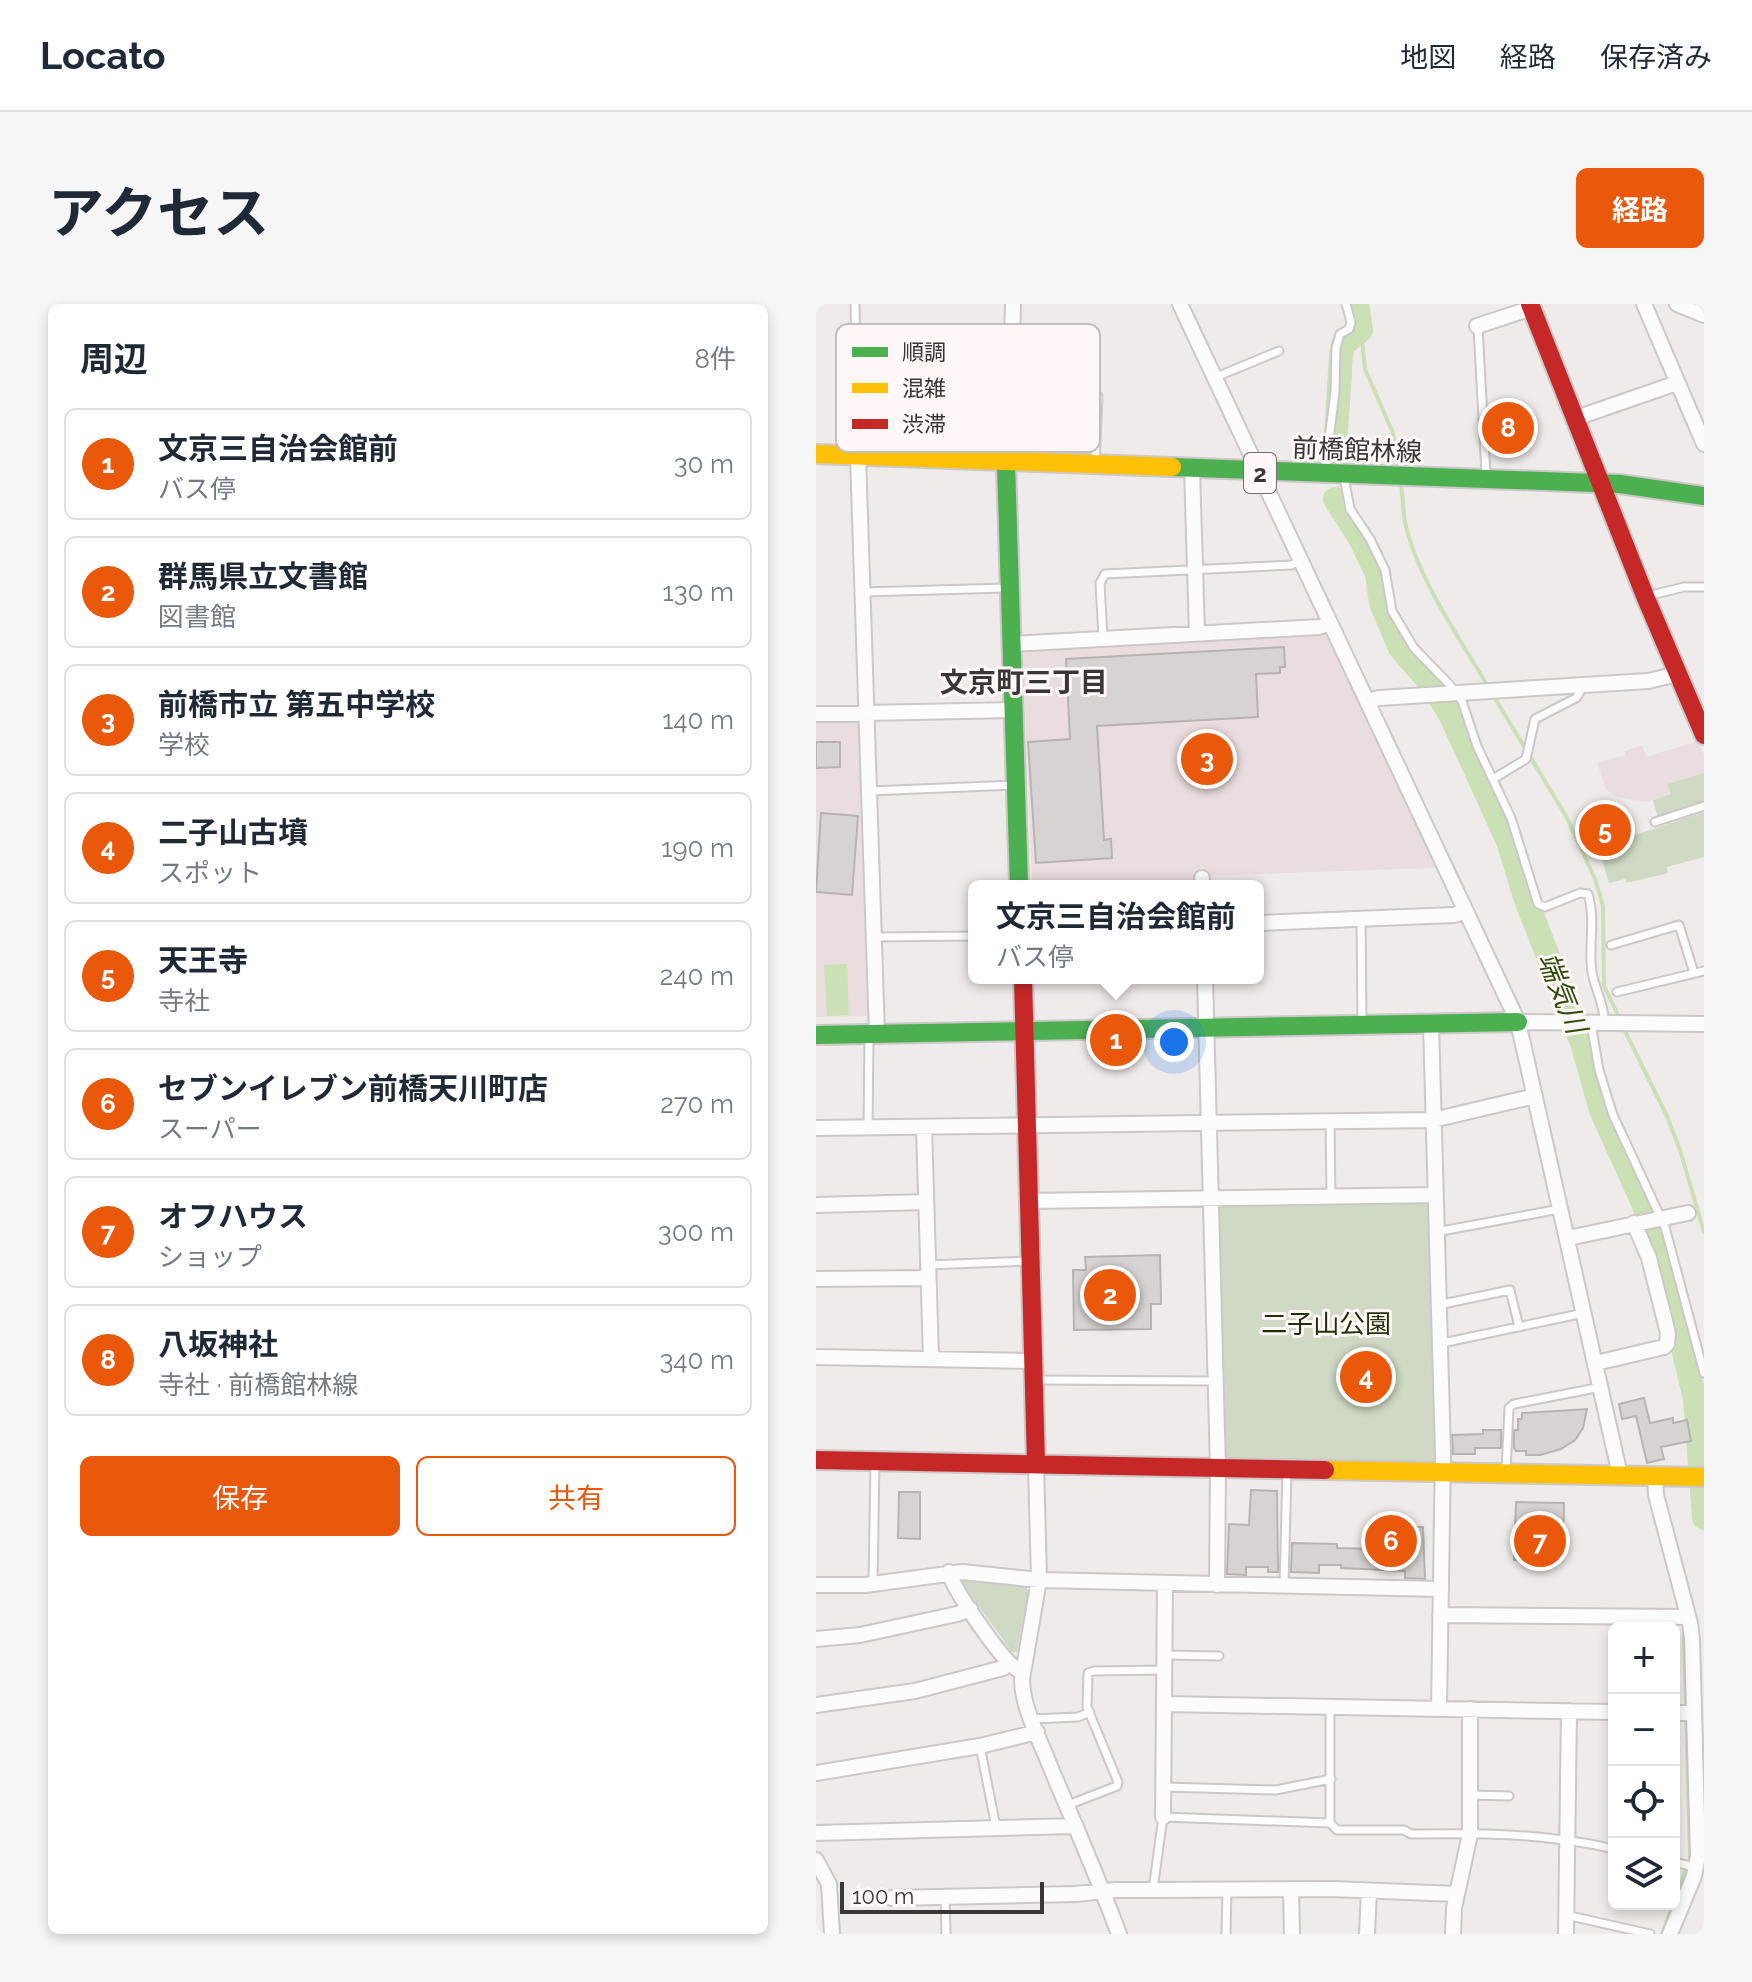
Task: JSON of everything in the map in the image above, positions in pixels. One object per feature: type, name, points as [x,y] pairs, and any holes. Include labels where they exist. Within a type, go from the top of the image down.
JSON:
[{"type":"street","points":[[1013,304],[1013,324]]},
{"type":"street","points":[[1180,304],[1518,1022],[1620,1475]]},
{"type":"street","points":[[1644,304],[1704,444]]},
{"type":"street","points":[[1677,304],[1704,315]]},
{"type":"street","points":[[1477,326],[1531,306],[1645,596],[1704,735]]},
{"type":"street","points":[[1576,418],[1677,383]]},
{"type":"street","points":[[1008,452],[1008,588],[1019,880]]},
{"type":"street","name":"前橋館林線","points":[[816,454],[1603,484],[1660,488],[1704,496]]},
{"type":"street","points":[[858,456],[874,937],[873,1035]]},
{"type":"street","points":[[1192,469],[1197,633]]},
{"type":"street","points":[[1010,644],[1319,627],[1330,623]]},
{"type":"street","points":[[1368,701],[1648,681],[1678,674]]},
{"type":"street","points":[[816,714],[1014,710]]},
{"type":"street","points":[[1264,923],[1454,915],[1466,911]]},
{"type":"street","points":[[1023,984],[1039,1580],[1023,1670],[1023,1690],[1034,1726],[1119,1934]]},
{"type":"street","points":[[1205,984],[1218,1469],[1217,1585]]},
{"type":"street","points":[[816,1035],[1518,1022],[1704,1024]]},
{"type":"street","points":[[1431,1024],[1443,1472],[1439,1708]]},
{"type":"street","points":[[816,1128],[1433,1120],[1535,1096]]},
{"type":"street","points":[[924,1127],[931,1358]]},
{"type":"street","points":[[1028,1201],[1436,1195]]},
{"type":"street","points":[[816,1205],[926,1202]]},
{"type":"street","points":[[1568,1238],[1688,1213]]},
{"type":"street","points":[[1596,1363],[1667,1344],[1668,1333],[1649,1258],[1634,1223]]},
{"type":"street","points":[[816,1279],[928,1271]]},
{"type":"street","points":[[816,1357],[1033,1361]]},
{"type":"street","points":[[816,1460],[1704,1477]]},
{"type":"street","points":[[1655,1476],[1656,1495],[1692,1632],[1694,1713],[1700,1746],[1697,1867],[1670,1934]]},
{"type":"street","points":[[816,1585],[873,1585],[949,1572],[1039,1580],[1441,1589]]},
{"type":"street","points":[[949,1572],[954,1588],[1009,1663],[1023,1670]]},
{"type":"street","points":[[1163,1817],[1165,1583]]},
{"type":"street","points":[[816,1639],[860,1635],[970,1609]]},
{"type":"street","points":[[1440,1615],[1608,1623]]},
{"type":"street","points":[[1627,1622],[1688,1617]]},
{"type":"street","points":[[816,1705],[915,1691],[1003,1668],[1009,1663]]},
{"type":"street","points":[[1165,1704],[1608,1712]]},
{"type":"street","points":[[1453,1934],[1457,1894],[1470,1834],[1470,1709]]},
{"type":"street","points":[[1566,1934],[1569,1711]]},
{"type":"street","points":[[1680,1713],[1694,1713]]},
{"type":"street","points":[[816,1773],[980,1746],[1034,1726]]},
{"type":"street","points":[[816,1833],[1076,1826]]},
{"type":"street","points":[[816,1860],[829,1884],[832,1934]]},
{"type":"street","points":[[892,1898],[1153,1890],[1457,1894]]},
{"type":"street","points":[[1291,1890],[1292,1934]]},
{"type":"street","points":[[1367,1934],[1369,1891]]},
{"type":"lane","points":[[855,304],[855,324]]},
{"type":"lane","points":[[1325,474],[1335,392],[1336,348],[1340,334],[1349,329],[1351,322],[1346,304]]},
{"type":"lane","points":[[1477,326],[1485,480]]},
{"type":"lane","points":[[1216,377],[1279,351]]},
{"type":"lane","points":[[858,452],[858,456]]},
{"type":"lane","points":[[1095,464],[1096,452]]},
{"type":"lane","points":[[1344,475],[1350,509],[1370,539],[1385,570],[1392,611],[1414,648],[1457,693],[1477,746],[1511,818],[1538,904],[1545,907],[1580,893],[1588,894],[1592,909],[1592,973],[1605,1013],[1598,1023],[1599,1070],[1613,1115],[1662,1218],[1704,1373]]},
{"type":"lane","points":[[1103,638],[1100,583],[1102,576],[1109,573],[1291,565],[1300,561]]},
{"type":"lane","points":[[1645,596],[1684,587],[1704,587]]},
{"type":"lane","points":[[861,592],[1008,588]]},
{"type":"lane","points":[[1493,779],[1526,759],[1535,719],[1576,698],[1580,685]]},
{"type":"lane","points":[[869,791],[1016,785]]},
{"type":"lane","points":[[1655,822],[1704,806]]},
{"type":"lane","points":[[1361,919],[1362,1025]]},
{"type":"lane","points":[[1611,945],[1679,925],[1694,973]]},
{"type":"lane","points":[[874,937],[968,936]]},
{"type":"lane","points":[[1617,992],[1704,971]]},
{"type":"lane","points":[[868,1128],[873,1035]]},
{"type":"lane","points":[[1330,1121],[1331,1197]]},
{"type":"lane","points":[[1436,1232],[1560,1208]]},
{"type":"lane","points":[[928,1271],[1030,1261]]},
{"type":"lane","points":[[1438,1305],[1510,1290],[1519,1327]]},
{"type":"lane","points":[[1439,1342],[1584,1313]]},
{"type":"lane","points":[[1034,1380],[1215,1381]]},
{"type":"lane","points":[[1506,1473],[1509,1408],[1514,1404],[1601,1387]]},
{"type":"lane","points":[[873,1585],[875,1461]]},
{"type":"lane","points":[[1284,1585],[1287,1470]]},
{"type":"lane","points":[[1066,1806],[1117,1786],[1118,1782],[1086,1700],[1086,1678],[1091,1671],[1219,1656]]},
{"type":"lane","points":[[1330,1706],[1330,1823]]},
{"type":"lane","points":[[1034,1726],[1090,1712]]},
{"type":"lane","points":[[980,1746],[996,1827]]},
{"type":"lane","points":[[1162,1787],[1276,1790],[1331,1779]]},
{"type":"lane","points":[[1470,1795],[1509,1796]]},
{"type":"lane","points":[[1153,1890],[1163,1817],[1330,1823],[1337,1830],[1567,1838],[1608,1848]]},
{"type":"lane","points":[[1680,1863],[1697,1867]]},
{"type":"lane","points":[[1226,1934],[1227,1890]]},
{"type":"lane","points":[[945,1896],[946,1934]]},
{"type":"lane","points":[[1566,1915],[1650,1934]]},
{"type":"shaded area","points":[[1318,633],[1329,637],[1436,868],[1197,876],[1197,880],[1032,880],[1023,651]]},
{"type":"shaded area","points":[[852,716],[859,721],[867,1016],[816,1017],[816,717]]},
{"type":"shaded area","points":[[1698,741],[1704,755],[1704,773],[1669,784],[1671,794],[1646,802],[1616,797],[1606,789],[1597,763],[1625,755],[1625,751],[1642,745],[1646,757]]},
{"type":"shaded area","points":[[847,964],[849,1015],[827,1016],[824,965]]},
{"type":"green space","points":[[1704,773],[1704,804],[1658,818],[1653,800],[1671,794],[1668,784]]},
{"type":"green space","points":[[1704,812],[1704,857],[1667,867],[1668,873],[1627,883],[1625,879],[1609,883],[1599,850]]},
{"type":"green space","name":"二子山公園","points":[[1436,1195],[1443,1472],[1218,1469],[1209,1198]]},
{"type":"green space","points":[[964,1578],[1024,1585],[1029,1591],[1017,1652],[1012,1652],[961,1582]]},
{"type":"building","points":[[1284,647],[1285,667],[1280,667],[1280,673],[1256,674],[1258,717],[1097,726],[1104,840],[1111,839],[1112,858],[1036,863],[1028,742],[1070,739],[1066,659]]},
{"type":"building","points":[[816,742],[840,742],[840,767],[816,768]]},
{"type":"building","points":[[1613,808],[1616,816],[1622,813],[1627,829],[1621,831],[1624,840],[1592,850],[1582,818]]},
{"type":"building","points":[[821,813],[858,816],[852,895],[816,892]]},
{"type":"building","points":[[1160,1255],[1161,1304],[1151,1304],[1151,1329],[1074,1330],[1073,1270],[1086,1270],[1085,1257]]},
{"type":"building","points":[[1644,1398],[1650,1423],[1673,1418],[1673,1423],[1687,1420],[1691,1441],[1661,1447],[1664,1459],[1647,1463],[1636,1416],[1622,1419],[1619,1404]]},
{"type":"building","points":[[1587,1409],[1583,1428],[1575,1440],[1561,1449],[1526,1455],[1526,1451],[1516,1451],[1514,1448],[1514,1430],[1518,1430],[1518,1419],[1522,1419],[1522,1413]]},
{"type":"building","points":[[1483,1430],[1501,1430],[1501,1448],[1475,1448],[1475,1454],[1453,1454],[1452,1435],[1483,1434]]},
{"type":"building","points":[[1251,1490],[1277,1491],[1278,1572],[1268,1572],[1268,1567],[1246,1567],[1246,1575],[1227,1574],[1229,1524],[1249,1525]]},
{"type":"building","points":[[899,1492],[920,1492],[920,1539],[898,1538]]},
{"type":"building","points":[[1516,1502],[1564,1503],[1563,1549],[1544,1549],[1545,1560],[1514,1560]]},
{"type":"building","points":[[1374,1527],[1423,1527],[1425,1579],[1405,1578],[1405,1571],[1341,1568],[1341,1565],[1319,1565],[1319,1573],[1291,1572],[1292,1543],[1374,1549]]},
{"type":"waterway","name":"端気川","points":[[1334,464],[1341,356],[1343,345],[1361,330],[1357,304]]},
{"type":"waterway","points":[[1361,330],[1365,369],[1393,433],[1400,469]]},
{"type":"waterway","points":[[1401,485],[1405,522],[1419,565],[1489,688]]},
{"type":"waterway","name":"端気川","points":[[1335,499],[1360,538],[1377,574],[1381,603],[1400,648],[1432,685],[1450,714],[1508,841],[1526,900],[1582,1043],[1601,1110],[1657,1238],[1695,1399],[1704,1518]]},
{"type":"waterway","points":[[1493,695],[1566,816],[1595,879],[1603,906],[1604,986],[1620,1019]]},
{"type":"waterway","points":[[1623,1027],[1666,1114],[1704,1232]]},
{"type":"waterway","points":[[1684,1639],[1686,1709]]},
{"type":"waterway","points":[[1662,1934],[1690,1858],[1686,1718]]},
{"type":"traffic: fast","points":[[1006,463],[1019,880]]},
{"type":"traffic: fast","points":[[1172,467],[1620,484],[1704,496]]},
{"type":"traffic: fast","points":[[816,1035],[1518,1022]]},
{"type":"traffic: slow","points":[[816,454],[1172,467]]},
{"type":"traffic: slow","points":[[1325,1470],[1704,1477]]},
{"type":"traffic: jam","points":[[1530,304],[1645,596],[1704,735]]},
{"type":"traffic: jam","points":[[1023,984],[1036,1464]]},
{"type":"traffic: jam","points":[[816,1460],[1325,1470]]},
{"type":"place","name":"八坂神社","points":[[1508,428]]},
{"type":"place","name":"前橋市立 第五中学校","points":[[1207,759]]},
{"type":"place","name":"天王寺","points":[[1605,830]]},
{"type":"place","name":"文京三自治会館前","points":[[1116,1040]]},
{"type":"place","name":"群馬県立文書館","points":[[1110,1295]]},
{"type":"place","name":"二子山古墳","points":[[1366,1377]]},
{"type":"place","name":"セブンイレブン前橋天川町店","points":[[1391,1541]]},
{"type":"place","name":"オフハウス","points":[[1540,1541]]},
{"type":"district","name":"文京町三丁目","points":[[1024,682]]}]
